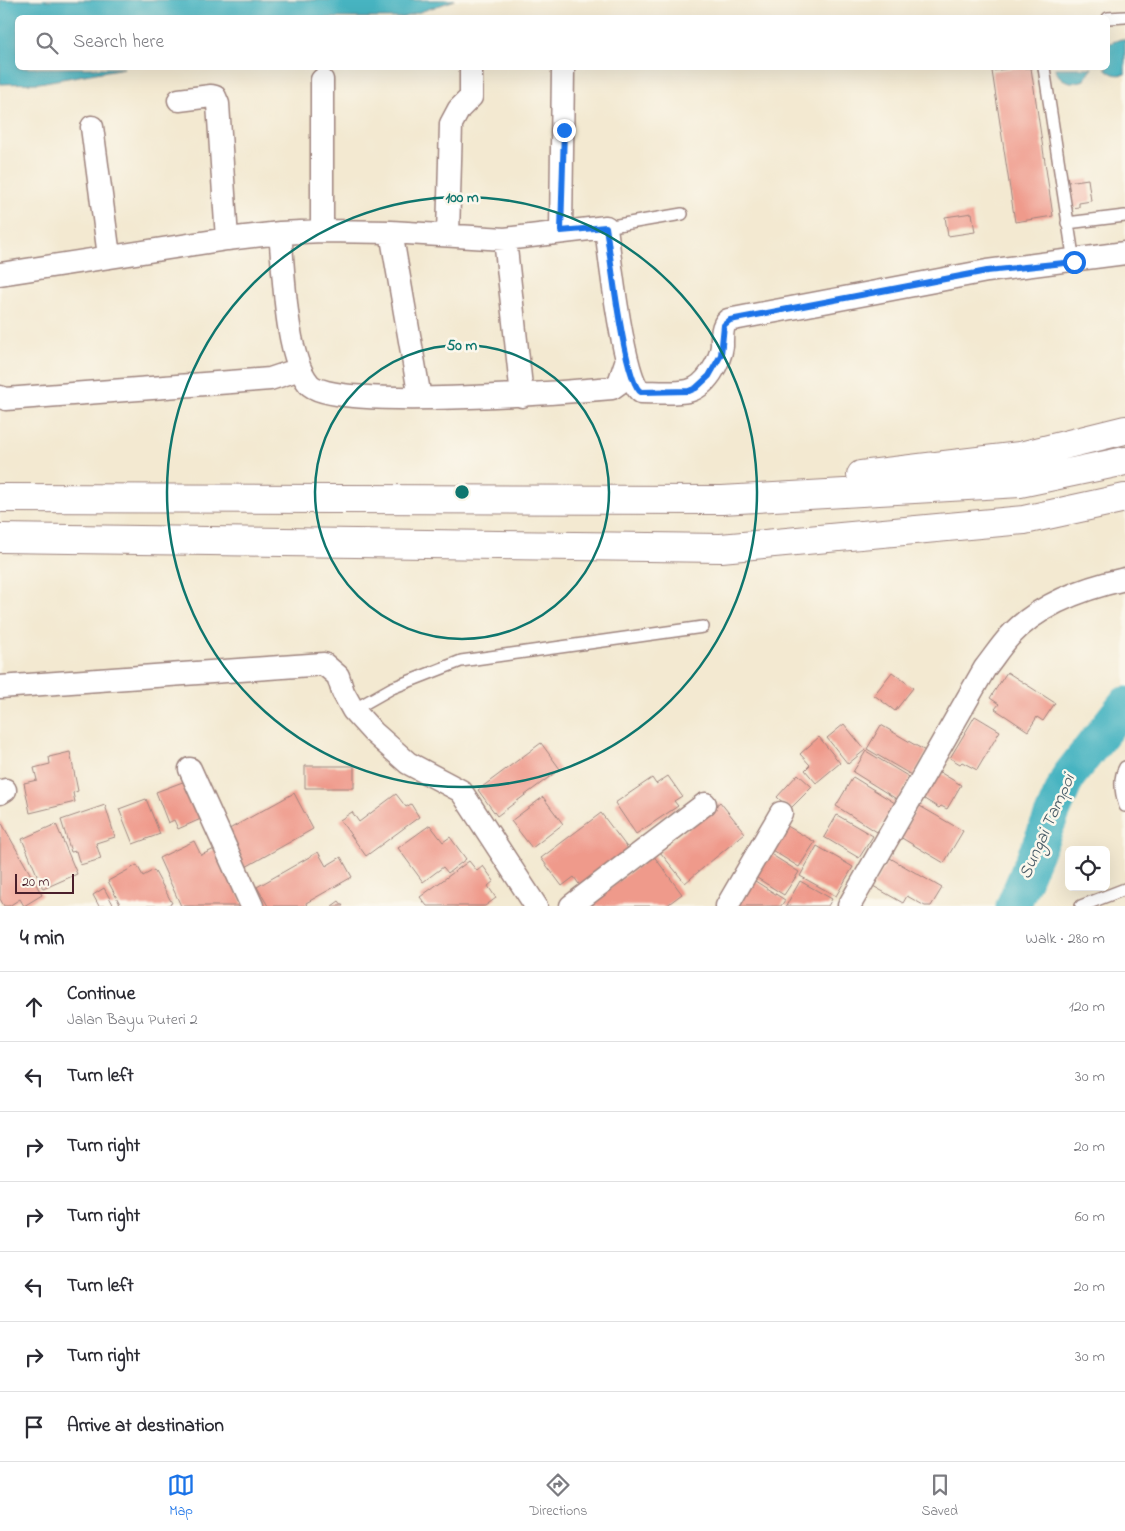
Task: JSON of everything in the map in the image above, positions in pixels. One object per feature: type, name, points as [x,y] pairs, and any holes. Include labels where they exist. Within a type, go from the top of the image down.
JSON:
[{"type":"highway","points":[[722,500],[788,483],[1020,456],[1125,430]]},
{"type":"highway","points":[[0,498],[722,500],[1020,483],[1125,461]]},
{"type":"highway","points":[[0,538],[720,548],[1024,520],[1125,498]]},
{"type":"street","points":[[448,235],[451,124],[459,109],[471,97],[471,70]]},
{"type":"street","points":[[561,231],[563,70]]},
{"type":"street","points":[[322,80],[322,231]]},
{"type":"street","points":[[179,100],[211,96],[215,97],[218,104],[227,239]]},
{"type":"street","points":[[92,127],[109,256]]},
{"type":"street","points":[[0,274],[227,239],[280,234],[322,231],[391,232],[505,239],[606,227],[626,362],[638,390],[689,391],[705,380],[712,372],[721,355],[723,329],[728,320],[987,271],[1074,262],[1125,253]]},
{"type":"street","points":[[391,232],[420,398]]},
{"type":"street","points":[[280,234],[290,332],[300,369],[314,389],[330,394],[420,398],[522,396],[612,388],[619,383],[626,362]]},
{"type":"street","points":[[505,239],[522,396]]},
{"type":"street","points":[[0,397],[6,399],[270,379],[300,369]]},
{"type":"street","points":[[849,906],[981,676],[1009,637],[1033,615],[1062,600],[1106,583],[1125,579]]},
{"type":"street","points":[[0,688],[324,664],[338,676],[342,692],[353,710],[373,732],[408,762],[461,791],[536,906]]},
{"type":"street","points":[[190,769],[252,906]]},
{"type":"street","points":[[571,906],[705,804]]},
{"type":"street","points":[[727,906],[780,813]]},
{"type":"lane","points":[[1110,18],[1125,17]]},
{"type":"lane","points":[[1044,70],[1074,262]]},
{"type":"lane","points":[[606,227],[682,214]]},
{"type":"lane","points":[[1067,223],[1125,216]]},
{"type":"lane","points":[[353,710],[392,688],[461,661],[703,627]]},
{"type":"lane","points":[[1125,767],[1122,772],[1120,793],[1125,806]]},
{"type":"lane","points":[[1081,906],[1125,889]]},
{"type":"water","points":[[0,0],[455,0],[411,15],[15,15],[15,70],[113,70],[39,83],[0,84]]},
{"type":"water","points":[[1121,39],[1125,40],[1125,74],[1116,75],[1107,70],[1110,70],[1110,43]]},
{"type":"water","points":[[1056,70],[1091,70],[1084,80],[1075,82],[1066,81]]},
{"type":"building","points":[[1031,70],[1053,216],[1015,222],[992,71]]},
{"type":"building","points":[[1088,179],[1091,201],[1079,203],[1079,207],[1071,208],[1068,182]]},
{"type":"building","points":[[972,213],[975,232],[948,236],[945,217]]},
{"type":"building","points":[[892,672],[913,688],[895,711],[874,695]]},
{"type":"building","points":[[1007,672],[1055,703],[1043,721],[1037,717],[1028,731],[995,709],[999,704],[990,698]]},
{"type":"building","points":[[975,716],[1000,731],[977,770],[950,758]]},
{"type":"building","points":[[844,724],[865,750],[848,764],[827,738]]},
{"type":"building","points":[[881,725],[927,752],[913,776],[867,749]]},
{"type":"building","points":[[819,737],[840,763],[816,783],[805,770],[810,765],[800,754]]},
{"type":"building","points":[[541,743],[560,769],[497,816],[478,790]]},
{"type":"building","points":[[866,751],[911,778],[898,800],[853,772]]},
{"type":"building","points":[[70,752],[78,791],[73,793],[75,802],[30,813],[24,783],[37,780],[34,768],[50,764],[49,757]]},
{"type":"building","points":[[305,766],[354,766],[354,788],[305,788]]},
{"type":"building","points":[[933,768],[961,785],[947,809],[941,806],[939,808],[921,797]]},
{"type":"building","points":[[798,774],[812,787],[790,809],[777,797]]},
{"type":"building","points":[[668,776],[682,796],[674,801],[678,806],[636,834],[615,803],[652,778],[656,784]]},
{"type":"building","points":[[853,777],[895,803],[877,832],[836,806]]},
{"type":"building","points":[[188,780],[203,818],[178,829],[174,820],[168,823],[156,792]]},
{"type":"building","points":[[294,793],[313,829],[244,868],[224,832]]},
{"type":"building","points":[[396,794],[406,807],[411,804],[419,817],[366,856],[340,820],[352,812],[359,822]]},
{"type":"building","points":[[543,797],[563,824],[532,848],[511,821]]},
{"type":"building","points":[[146,799],[160,834],[133,844],[119,809]]},
{"type":"building","points":[[720,802],[745,833],[685,883],[660,852]]},
{"type":"building","points":[[105,805],[115,837],[96,843],[101,859],[80,865],[76,851],[71,852],[61,820]]},
{"type":"building","points":[[918,805],[963,831],[944,863],[900,837]]},
{"type":"building","points":[[601,813],[629,850],[581,887],[574,877],[562,886],[541,858]]},
{"type":"building","points":[[837,815],[873,836],[859,858],[824,837]]},
{"type":"building","points":[[0,820],[42,895],[24,906],[20,899],[9,906],[4,906],[0,899]]},
{"type":"building","points":[[782,823],[815,842],[799,867],[767,847]]},
{"type":"building","points":[[56,824],[77,874],[43,889],[22,839]]},
{"type":"building","points":[[430,825],[443,842],[450,837],[466,859],[448,873],[443,867],[423,882],[398,848]]},
{"type":"building","points":[[194,841],[201,855],[217,848],[244,906],[181,906],[159,858]]},
{"type":"building","points":[[817,846],[853,867],[836,896],[800,876]]},
{"type":"building","points":[[318,852],[326,866],[341,857],[352,877],[306,903],[307,906],[268,906],[257,887]]},
{"type":"building","points":[[769,853],[799,872],[784,895],[754,876]]},
{"type":"building","points":[[653,855],[682,894],[666,906],[585,906]]},
{"type":"building","points":[[890,858],[942,888],[931,906],[925,906],[907,896],[903,903],[873,886]]},
{"type":"building","points":[[469,861],[477,871],[483,866],[494,881],[488,886],[496,898],[485,906],[427,906],[420,897]]},
{"type":"building","points":[[137,865],[143,876],[154,870],[172,903],[166,906],[121,906],[108,881]]},
{"type":"building","points":[[752,879],[785,900],[781,906],[735,906]]},
{"type":"building","points":[[800,881],[832,899],[828,906],[786,906]]},
{"type":"building","points":[[104,888],[114,906],[99,906],[93,895]]},
{"type":"building","points":[[339,901],[343,906],[332,906]]},
{"type":"waterway","name":"Sungai Tampoi","points":[[1013,906],[1068,777],[1125,704]]},
{"type":"route","points":[[564,130],[561,231],[606,227],[626,362],[636,389],[641,392],[689,391],[696,388],[709,376],[721,355],[724,325],[728,320],[987,271],[1074,262]]}]
